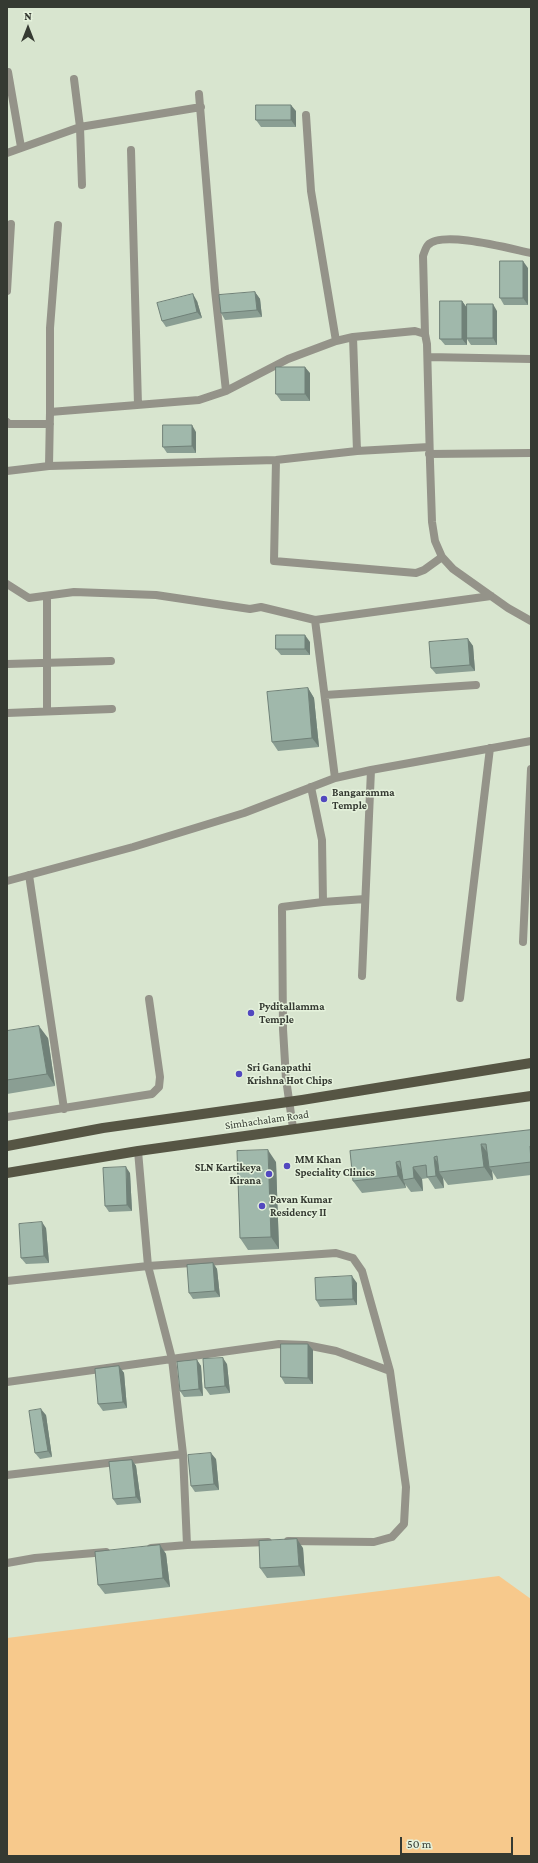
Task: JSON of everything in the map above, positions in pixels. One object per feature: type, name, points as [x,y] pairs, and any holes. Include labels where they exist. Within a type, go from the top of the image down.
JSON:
[{"type":"main road","points":[[7,1146],[103,1128],[289,1101],[531,1063]]},
{"type":"main road","name":"Simhachalam Road","points":[[7,1173],[138,1151],[293,1128],[531,1096]]},
{"type":"street","points":[[8,72],[21,147]]},
{"type":"street","points":[[74,79],[80,127],[82,185]]},
{"type":"street","points":[[199,94],[215,290],[226,391]]},
{"type":"street","points":[[7,153],[80,127],[201,108]]},
{"type":"street","points":[[306,115],[311,191],[336,341]]},
{"type":"street","points":[[131,150],[138,405]]},
{"type":"street","points":[[7,291],[11,224]]},
{"type":"street","points":[[49,466],[50,328],[58,225]]},
{"type":"street","points":[[531,253],[452,238],[438,239],[428,245],[423,256],[425,334],[428,357],[429,450],[432,522],[435,541],[442,557],[453,569],[491,596],[531,621]]},
{"type":"street","points":[[50,412],[199,400],[226,391],[288,359],[336,341],[353,337],[406,331],[415,331],[425,334]]},
{"type":"street","points":[[353,337],[357,451]]},
{"type":"street","points":[[428,357],[531,359]]},
{"type":"street","points":[[7,422],[9,424],[50,424]]},
{"type":"street","points":[[7,471],[49,466],[276,460],[357,451],[429,450],[531,453]]},
{"type":"street","points":[[276,460],[274,561],[416,573],[424,570],[442,557]]},
{"type":"street","points":[[7,584],[29,598],[47,597],[74,592],[156,595],[250,609],[261,607],[315,620],[491,596]]},
{"type":"street","points":[[47,597],[47,711]]},
{"type":"street","points":[[315,620],[335,778]]},
{"type":"street","points":[[7,664],[111,661]]},
{"type":"street","points":[[325,695],[476,685]]},
{"type":"street","points":[[7,713],[112,709]]},
{"type":"street","points":[[7,881],[133,847],[244,813],[335,778],[531,741]]},
{"type":"street","points":[[460,998],[490,748]]},
{"type":"street","points":[[523,942],[531,769]]},
{"type":"street","points":[[362,976],[371,770]]},
{"type":"street","points":[[311,788],[322,840],[323,902]]},
{"type":"street","points":[[29,875],[64,1109]]},
{"type":"street","points":[[293,1128],[289,1101],[283,1029],[282,907],[365,898]]},
{"type":"street","points":[[7,1118],[152,1094],[158,1087],[160,1077],[149,999]]},
{"type":"street","points":[[138,1151],[148,1266],[172,1360],[183,1454],[187,1545]]},
{"type":"street","points":[[7,1281],[148,1266],[336,1253],[353,1258],[362,1271],[390,1371],[406,1487],[404,1524],[392,1537],[374,1542],[277,1542],[187,1545],[142,1549]]},
{"type":"street","points":[[7,1382],[279,1344],[306,1345],[336,1351],[390,1371]]},
{"type":"street","points":[[7,1474],[183,1454]]},
{"type":"street","points":[[7,1563],[35,1558],[111,1552]]},
{"type":"shaded area","points":[[499,1576],[531,1599],[531,1856],[7,1856],[7,1638]]},
{"type":"building","points":[[256,105],[291,105],[291,120],[256,120]]},
{"type":"building","points":[[500,261],[523,261],[523,298],[500,298]]},
{"type":"building","points":[[255,292],[257,310],[221,313],[219,295]]},
{"type":"building","points":[[193,294],[197,312],[162,321],[157,303]]},
{"type":"building","points":[[440,301],[462,301],[462,339],[440,339]]},
{"type":"building","points":[[467,304],[493,304],[493,338],[467,338]]},
{"type":"building","points":[[276,367],[305,367],[305,394],[276,394]]},
{"type":"building","points":[[163,425],[192,425],[192,446],[163,447]]},
{"type":"building","points":[[276,635],[305,635],[305,649],[276,649]]},
{"type":"building","points":[[468,639],[470,665],[431,668],[429,642]]},
{"type":"building","points":[[308,688],[312,738],[272,742],[267,692]]},
{"type":"building","points":[[39,1026],[47,1074],[7,1080],[7,1031]]},
{"type":"building","points":[[531,1130],[531,1162],[489,1167],[486,1144],[481,1144],[484,1167],[439,1172],[437,1156],[434,1157],[436,1176],[427,1177],[426,1165],[413,1167],[414,1178],[403,1180],[400,1161],[396,1162],[398,1176],[353,1181],[350,1151]]},
{"type":"building","name":"Pavan Kumar Residency II","points":[[268,1150],[271,1237],[240,1238],[237,1151]]},
{"type":"building","points":[[126,1167],[127,1205],[105,1206],[103,1168]]},
{"type":"building","points":[[42,1222],[44,1256],[21,1258],[19,1224]]},
{"type":"building","points":[[213,1263],[215,1291],[189,1293],[187,1265]]},
{"type":"building","points":[[352,1276],[353,1299],[316,1300],[315,1278]]},
{"type":"building","points":[[281,1344],[308,1344],[308,1378],[281,1377]]},
{"type":"building","points":[[223,1358],[225,1386],[205,1388],[203,1359]]},
{"type":"building","points":[[197,1360],[199,1389],[180,1391],[177,1362]]},
{"type":"building","points":[[119,1366],[123,1402],[98,1404],[95,1369]]},
{"type":"building","points":[[41,1409],[48,1451],[35,1453],[29,1411]]},
{"type":"building","points":[[211,1453],[214,1484],[191,1486],[188,1455]]},
{"type":"building","points":[[132,1460],[136,1497],[113,1499],[109,1462]]},
{"type":"building","points":[[297,1539],[299,1566],[260,1568],[259,1541]]},
{"type":"building","points":[[160,1545],[163,1578],[98,1585],[95,1552]]},
{"type":"place","name":"Bangaramma Temple","points":[[324,799]]},
{"type":"place","name":"Pyditallamma Temple","points":[[251,1013]]},
{"type":"place","name":"Sri Ganapathi Krishna Hot Chips","points":[[239,1074]]},
{"type":"place","name":"MM Khan Speciality Clinics","points":[[287,1166]]},
{"type":"place","name":"SLN Kartikeya Kirana","points":[[269,1174]]},
{"type":"place","name":"Pavan Kumar Residency II","points":[[262,1206]]}]
